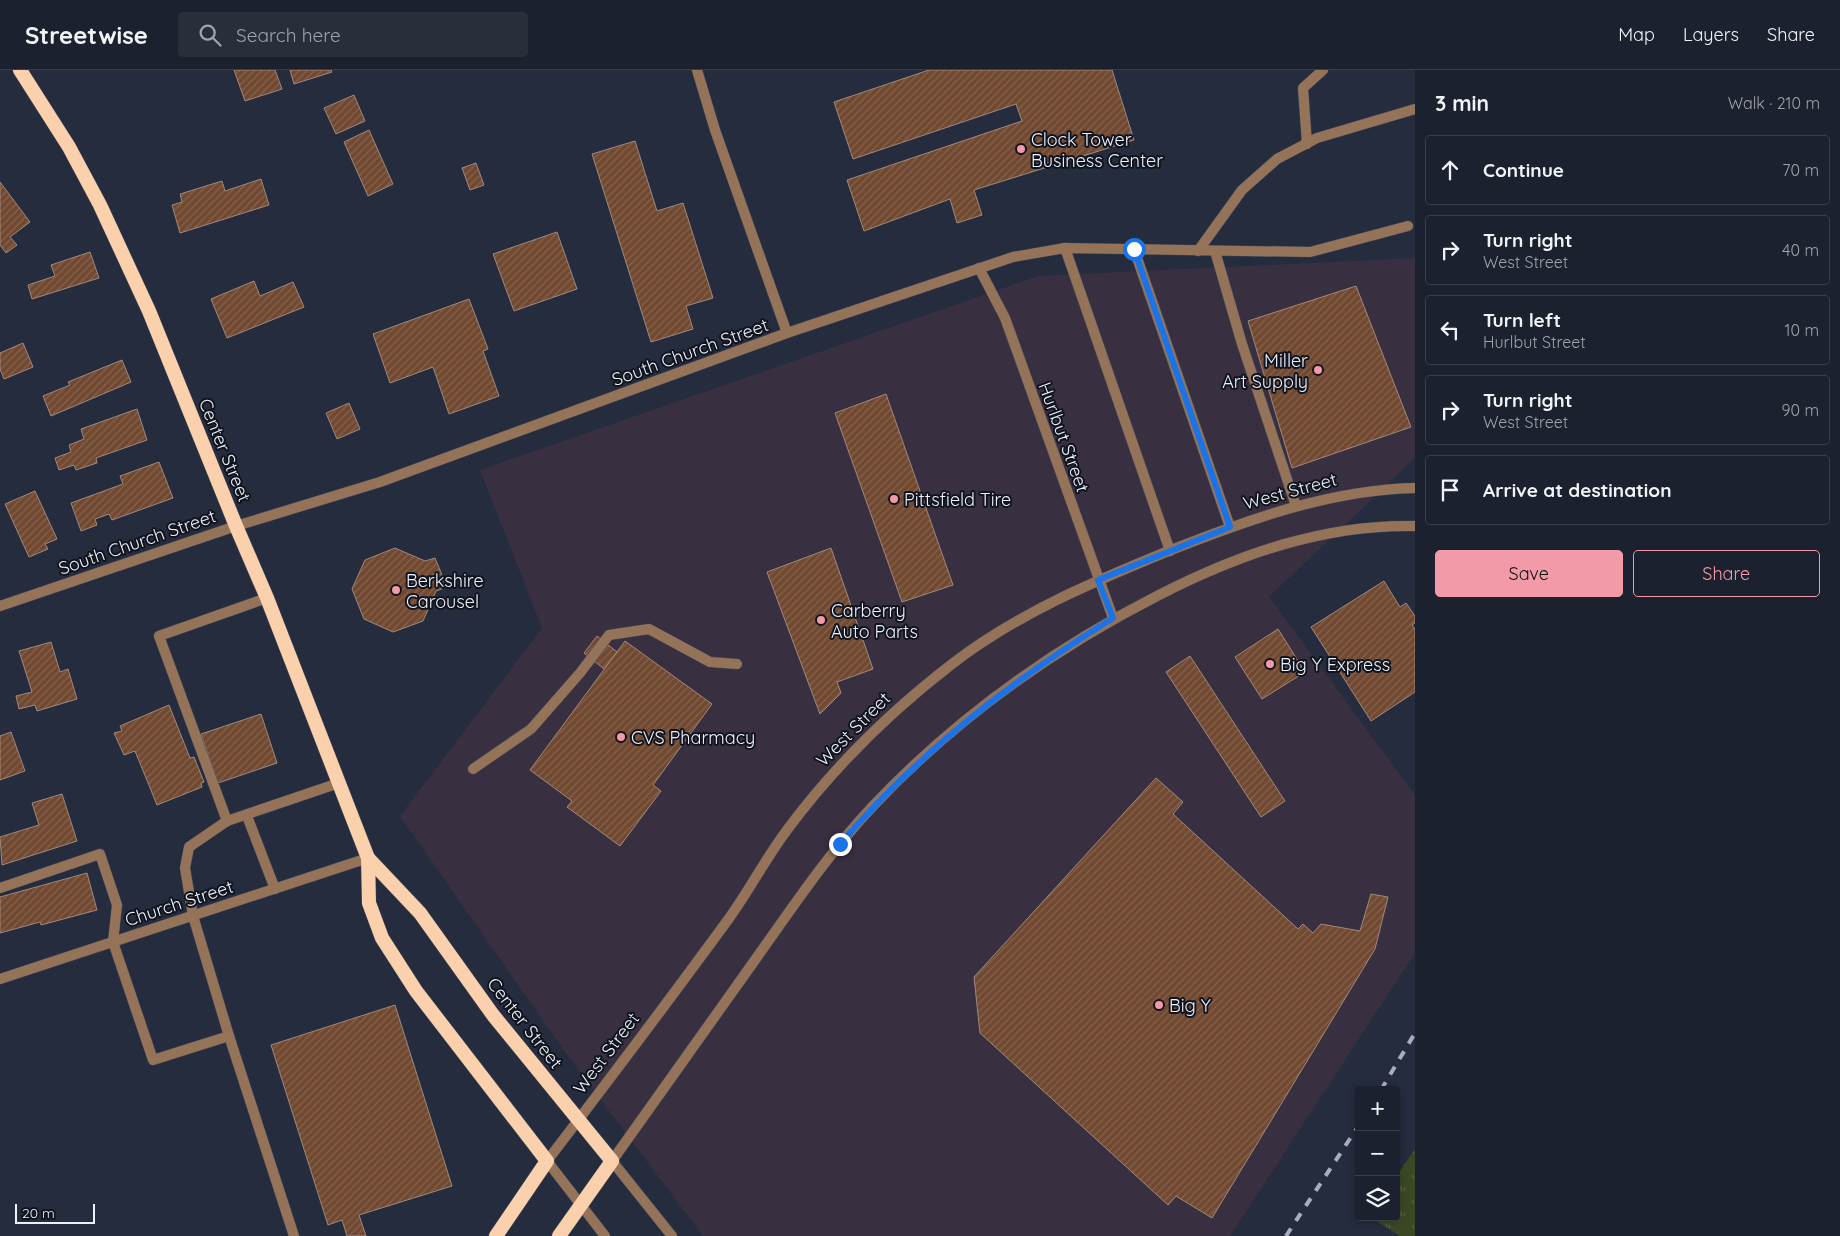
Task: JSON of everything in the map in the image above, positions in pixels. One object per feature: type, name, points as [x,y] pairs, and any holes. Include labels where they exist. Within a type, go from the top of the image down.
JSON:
[{"type":"highway","name":"Center Street","points":[[20,70],[69,147],[100,205],[148,311],[267,598],[368,858],[369,903],[382,938],[416,991],[547,1160]]},
{"type":"highway","name":"Center Street","points":[[368,858],[420,913],[493,1015],[612,1161]]},
{"type":"highway","name":"West Street","points":[[496,1236],[547,1160]]},
{"type":"highway","points":[[559,1236],[612,1161]]},
{"type":"street","points":[[697,70],[715,130],[787,334]]},
{"type":"street","points":[[1307,144],[1303,88],[1323,70]]},
{"type":"street","points":[[1198,250],[1242,190],[1277,159],[1318,138],[1415,110]]},
{"type":"street","name":"South Church Street","points":[[0,606],[236,526],[380,482],[787,334],[979,268],[1029,253],[1066,248],[1310,252],[1412,225]]},
{"type":"street","points":[[1066,248],[1170,551]]},
{"type":"street","points":[[1134,249],[1230,527]]},
{"type":"street","points":[[1215,251],[1242,344],[1296,506]]},
{"type":"street","name":"Hurlbut Street","points":[[979,268],[1004,318],[1113,618]]},
{"type":"street","name":"West Street","points":[[547,1160],[732,914],[786,831],[818,790],[916,693],[954,662],[1027,616],[1098,580],[1230,527],[1296,506],[1331,498],[1396,488],[1415,488]]},
{"type":"street","points":[[612,1161],[797,901],[840,844],[871,809],[934,746],[982,707],[1070,645],[1113,618],[1192,578],[1288,542],[1320,534],[1380,525],[1415,526]]},
{"type":"street","points":[[227,821],[159,636],[267,598]]},
{"type":"street","points":[[473,769],[531,729],[580,673],[609,635],[649,629],[710,662],[738,664]]},
{"type":"street","points":[[294,1236],[192,916],[185,868],[189,847],[227,821],[247,816],[339,783]]},
{"type":"street","points":[[247,816],[276,889]]},
{"type":"street","points":[[0,888],[100,854],[117,905],[113,942],[153,1060],[229,1036]]},
{"type":"street","name":"Church Street","points":[[0,979],[368,858]]},
{"type":"street","name":"Center Street","points":[[547,1160],[605,1236]]},
{"type":"street","name":"Center Street","points":[[612,1161],[672,1236]]},
{"type":"shaded area","points":[[1415,258],[1415,458],[1269,597],[1415,795],[1415,953],[1230,1236],[703,1236],[565,1052],[400,816],[542,628],[480,470],[1038,276]]},
{"type":"green space","points":[[1415,1149],[1415,1236],[1400,1236],[1376,1221],[1400,1221],[1400,1171]]},
{"type":"building","points":[[234,70],[275,70],[282,89],[245,101]]},
{"type":"building","points":[[290,70],[331,70],[332,72],[294,84]]},
{"type":"building","name":"Clock Tower Business Center","points":[[929,70],[1112,70],[1134,140],[974,190],[982,215],[957,223],[950,199],[864,231],[847,180],[1022,121],[1016,104],[853,159],[834,102]]},
{"type":"building","points":[[354,95],[365,121],[336,134],[324,108]]},
{"type":"building","points":[[369,130],[393,184],[368,196],[344,142]]},
{"type":"building","points":[[635,141],[657,211],[683,203],[713,298],[686,306],[693,329],[651,342],[592,154]]},
{"type":"building","points":[[476,163],[484,185],[470,190],[462,168]]},
{"type":"building","points":[[261,179],[269,205],[180,233],[172,205],[182,202],[180,194],[222,181],[225,191]]},
{"type":"building","points":[[0,182],[30,222],[10,237],[17,245],[6,253],[0,245]]},
{"type":"building","points":[[557,232],[577,289],[514,311],[493,254]]},
{"type":"building","points":[[90,252],[99,278],[32,299],[28,285],[55,276],[51,265]]},
{"type":"building","points":[[254,281],[260,296],[293,282],[304,307],[227,338],[211,299]]},
{"type":"building","points":[[1356,286],[1411,427],[1292,468],[1248,321]]},
{"type":"building","points":[[469,299],[488,349],[483,351],[499,396],[449,414],[433,367],[390,383],[373,334]]},
{"type":"building","points":[[23,343],[33,367],[4,379],[0,369],[0,353]]},
{"type":"building","points":[[122,360],[131,382],[51,416],[43,396],[70,385],[68,382]]},
{"type":"building","name":"Pittsfield Tire","points":[[886,394],[953,585],[902,602],[835,413]]},
{"type":"building","points":[[349,403],[360,429],[337,439],[326,413]]},
{"type":"building","points":[[137,409],[147,440],[96,458],[97,463],[76,470],[74,465],[59,470],[55,458],[71,452],[69,445],[84,439],[81,429]]},
{"type":"building","points":[[159,462],[173,498],[112,520],[109,514],[95,519],[97,525],[81,531],[71,503],[123,484],[120,476]]},
{"type":"building","points":[[35,491],[57,539],[45,544],[48,549],[29,557],[5,504]]},
{"type":"building","name":"Berkshire Carousel","points":[[395,548],[425,561],[435,558],[447,587],[436,591],[423,621],[393,632],[364,619],[352,589],[365,560]]},
{"type":"building","name":"Carberry Auto Parts","points":[[831,548],[873,669],[837,682],[841,693],[820,714],[767,572]]},
{"type":"building","points":[[1384,581],[1400,607],[1406,603],[1415,616],[1415,623],[1412,625],[1415,629],[1415,692],[1371,721],[1311,627]]},
{"type":"building","name":"Big Y Express","points":[[1278,629],[1305,672],[1262,699],[1235,657]]},
{"type":"building","points":[[597,636],[617,652],[604,669],[584,653]]},
{"type":"building","name":"CVS Pharmacy","points":[[625,641],[712,704],[653,785],[661,791],[620,846],[567,807],[572,801],[530,770]]},
{"type":"building","points":[[51,642],[60,672],[68,669],[77,699],[37,711],[35,705],[19,709],[16,696],[32,692],[19,651]]},
{"type":"building","points":[[1190,656],[1285,801],[1261,817],[1166,672]]},
{"type":"building","points":[[169,705],[190,758],[194,757],[204,782],[201,783],[202,787],[157,805],[135,751],[124,755],[114,733],[122,731],[120,726]]},
{"type":"building","points":[[261,714],[277,763],[218,783],[201,734]]},
{"type":"building","points":[[11,732],[25,771],[0,780],[0,736]]},
{"type":"building","name":"Big Y","points":[[1156,778],[1183,802],[1173,814],[1298,929],[1303,924],[1313,933],[1321,924],[1360,931],[1371,894],[1388,897],[1375,949],[1212,1218],[1176,1196],[1168,1205],[980,1033],[974,977]]},
{"type":"building","points":[[62,794],[77,841],[2,865],[0,837],[39,825],[32,803]]},
{"type":"building","points":[[87,873],[97,910],[41,925],[40,922],[0,933],[0,897]]},
{"type":"building","points":[[395,1005],[452,1186],[359,1215],[366,1236],[347,1236],[342,1220],[328,1225],[271,1045]]},
{"type":"railway","points":[[1383,1086],[1415,1033]]},
{"type":"railway","points":[[1286,1236],[1355,1131]]},
{"type":"place","name":"Clock Tower Business Center","points":[[1021,149]]},
{"type":"place","name":"Miller Art Supply","points":[[1318,370]]},
{"type":"place","name":"Pittsfield Tire","points":[[894,499]]},
{"type":"place","name":"Berkshire Carousel","points":[[396,590]]},
{"type":"place","name":"Carberry Auto Parts","points":[[821,620]]},
{"type":"place","name":"Big Y Express","points":[[1270,664]]},
{"type":"place","name":"CVS Pharmacy","points":[[621,737]]},
{"type":"place","name":"Big Y","points":[[1159,1005]]},
{"type":"route","points":[[840,844],[894,784],[934,746],[982,707],[1075,642],[1113,618],[1098,580],[1230,527],[1134,249]]}]
